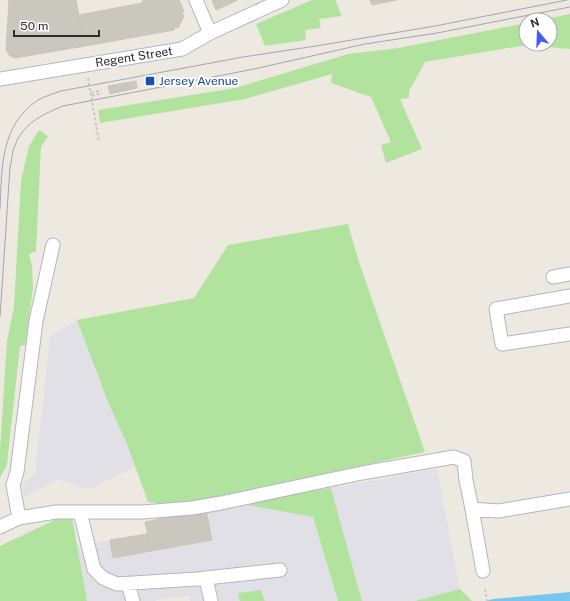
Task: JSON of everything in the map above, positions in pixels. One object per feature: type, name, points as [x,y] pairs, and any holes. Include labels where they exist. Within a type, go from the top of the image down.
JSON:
[{"type":"street","points":[[196,0],[210,33]]},
{"type":"street","name":"Regent Street","points":[[0,79],[182,49],[210,33],[282,0]]},
{"type":"street","points":[[19,518],[13,485],[17,472],[36,321],[53,245]]},
{"type":"street","points":[[553,277],[570,274]]},
{"type":"street","points":[[570,296],[496,309],[502,344],[570,334]]},
{"type":"street","points":[[0,527],[19,518],[56,512],[143,512],[192,508],[362,473],[454,458],[464,461],[466,480],[484,570]]},
{"type":"street","points":[[472,508],[498,510],[570,498]]},
{"type":"street","points":[[80,512],[94,569],[103,578],[117,584],[206,578],[280,570]]},
{"type":"street","points":[[206,578],[211,601]]},
{"type":"street","points":[[128,584],[133,601]]},
{"type":"path","points":[[88,78],[99,142]]},
{"type":"path","points":[[91,94],[102,92]]},
{"type":"path","points":[[485,589],[487,601]]},
{"type":"shaded area","points":[[77,320],[108,402],[135,466],[90,489],[58,480],[24,497],[22,484],[35,474],[50,336]]},
{"type":"shaded area","points":[[437,469],[460,589],[415,601],[362,601],[331,488]]},
{"type":"shaded area","points":[[241,504],[313,517],[338,601],[265,601],[262,590],[238,593],[240,601],[190,601],[189,596],[156,601],[87,601],[77,546],[110,540],[113,558],[211,540],[206,510]]},
{"type":"green space","points":[[312,0],[335,0],[342,16],[319,19],[321,28],[305,30],[306,40],[265,46],[256,24]]},
{"type":"green space","points":[[570,14],[570,49],[558,48],[558,16]]},
{"type":"green space","points":[[518,25],[518,46],[425,62],[409,91],[409,98],[400,99],[422,149],[386,163],[381,145],[391,142],[371,97],[331,83],[332,74],[245,99],[100,123],[98,110],[235,88],[348,54],[398,48]]},
{"type":"green space","points":[[39,130],[48,136],[41,147],[36,251],[29,254],[32,266],[33,289],[25,345],[20,346],[7,464],[0,478],[0,449],[7,341],[14,307],[21,181],[29,146]]},
{"type":"green space","points":[[348,224],[359,262],[425,452],[178,505],[148,502],[127,444],[108,402],[77,320],[194,298],[228,245]]},
{"type":"green space","points":[[331,488],[362,601],[338,601],[313,517],[241,504]]},
{"type":"green space","points":[[63,516],[72,517],[87,601],[0,601],[0,546]]},
{"type":"green space","points":[[460,589],[472,601],[415,601]]},
{"type":"green space","points":[[261,590],[265,601],[240,601],[238,593]]},
{"type":"water","points":[[570,592],[570,601],[486,601],[493,599]]},
{"type":"building","points":[[9,0],[76,0],[85,46],[15,58],[10,56],[6,50]]},
{"type":"building","points":[[143,0],[179,0],[184,11],[182,13],[184,16],[178,28],[175,27],[174,30],[85,46],[79,15],[142,3]]},
{"type":"building","points":[[238,0],[216,10],[212,1]]},
{"type":"building","points":[[370,0],[397,0],[372,5]]},
{"type":"building","points":[[136,81],[137,88],[110,94],[108,86]]},
{"type":"building","points":[[206,510],[212,540],[151,551],[145,522]]},
{"type":"building","points":[[147,534],[151,551],[113,558],[110,540]]},
{"type":"tram line","points":[[0,209],[3,163],[10,135],[16,122],[26,110],[38,100],[46,96],[61,91],[243,57],[435,26],[567,0]]},
{"type":"tram line","points":[[0,317],[10,167],[14,148],[27,127],[33,121],[47,113],[63,106],[254,69],[365,44],[437,33],[570,7]]},
{"type":"place","name":"Jersey Avenue","points":[[150,81]]}]
